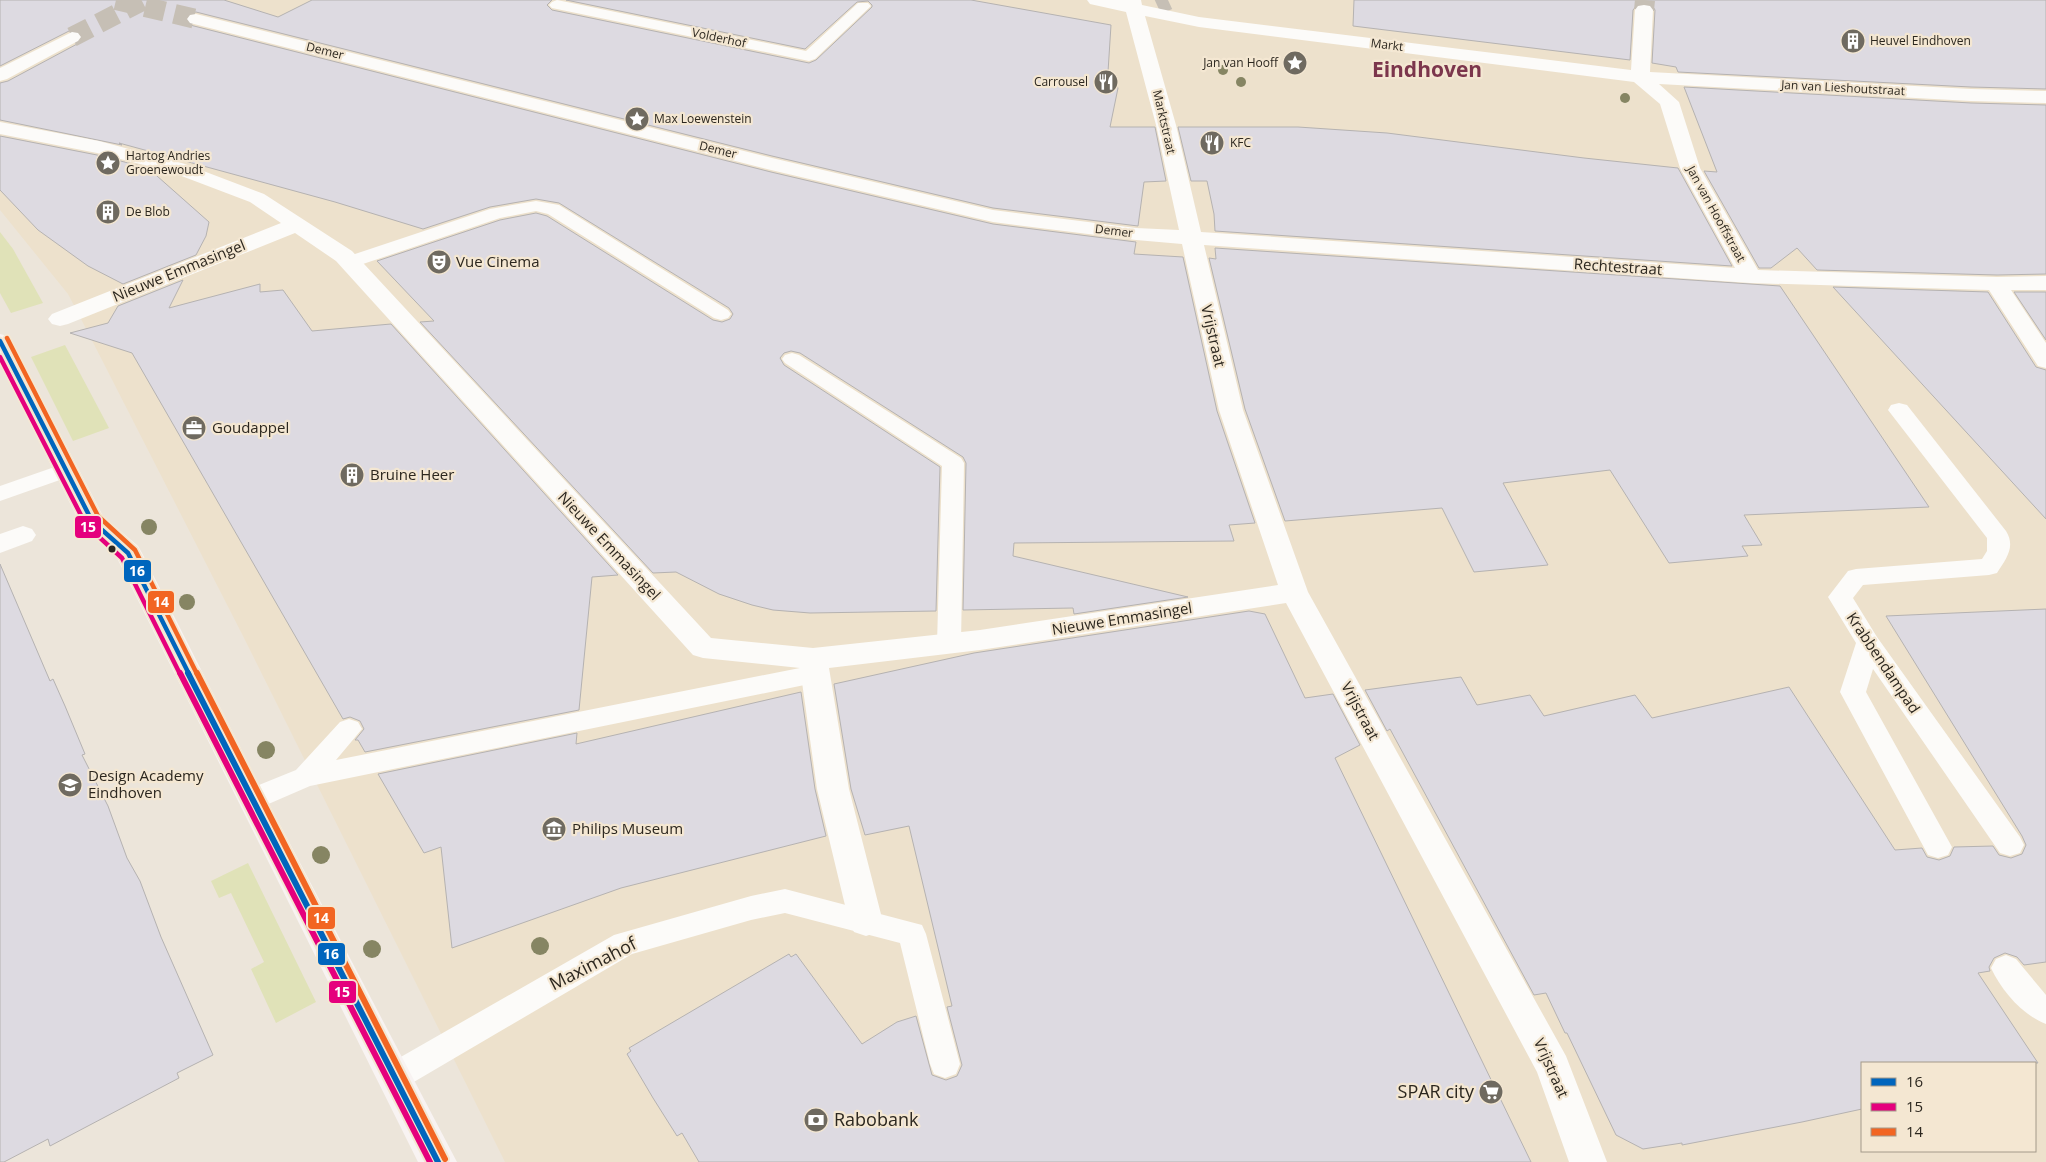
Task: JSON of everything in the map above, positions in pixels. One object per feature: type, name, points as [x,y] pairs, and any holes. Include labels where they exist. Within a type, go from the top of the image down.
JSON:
[{"type":"street","points":[[1096,0],[1157,5]]},
{"type":"street","name":"Markt","points":[[1134,3],[1199,22],[1640,77]]},
{"type":"street","name":"Marktstraat","points":[[1134,3],[1166,125],[1190,237]]},
{"type":"street","points":[[1640,77],[1644,10]]},
{"type":"street","name":"Demer","points":[[196,19],[770,164],[994,216],[1136,234],[1190,237]]},
{"type":"street","points":[[0,75],[72,37]]},
{"type":"street","name":"Jan van Lieshoutstraat","points":[[1640,77],[1971,95],[2046,97]]},
{"type":"street","name":"Jan van Hooffstraat","points":[[1640,77],[1669,102],[1690,168],[1750,276]]},
{"type":"street","name":"Nieuwe Emmasingel","points":[[0,128],[99,147],[178,168],[257,198],[344,256],[703,648],[814,666],[1294,592]]},
{"type":"street","name":"Nieuwe Emmasingel","points":[[60,319],[298,224]]},
{"type":"street","name":"Rechtestraat","points":[[1190,237],[1750,276],[1997,284],[2046,282]]},
{"type":"street","name":"Vrijstraat","points":[[1190,237],[1231,410],[1294,592],[1334,661],[1553,1067],[1588,1162]]},
{"type":"street","points":[[1997,284],[2002,296],[2046,361]]},
{"type":"street","points":[[0,341],[92,521],[128,553],[252,800],[396,1076],[438,1162]]},
{"type":"street","points":[[814,666],[833,789],[866,922]]},
{"type":"lane","name":"Volderhof","points":[[557,4],[809,56],[863,6]]},
{"type":"lane","points":[[350,262],[496,213],[536,206],[553,209],[721,314]]},
{"type":"lane","points":[[792,359],[953,463],[949,644]]},
{"type":"lane","name":"Krabbendampad","points":[[1899,410],[1998,538],[1999,552],[1989,567],[1856,577],[1840,597],[1868,643],[2010,845]]},
{"type":"lane","points":[[0,494],[66,470]]},
{"type":"lane","points":[[1868,643],[1853,692],[1938,847]]},
{"type":"lane","points":[[252,800],[306,777],[814,666]]},
{"type":"lane","points":[[306,777],[349,729]]},
{"type":"lane","name":"Maximahof","points":[[396,1076],[624,944],[751,908],[785,901],[912,934],[945,1064]]},
{"type":"lane","points":[[2006,968],[2036,1005],[2046,1011]]},
{"type":"shaded area","points":[[0,0],[2046,0],[2046,1162],[505,1162],[241,632],[68,294],[0,210]]},
{"type":"green space","points":[[0,232],[13,249],[43,303],[11,313],[0,293]]},
{"type":"green space","points":[[65,345],[109,428],[73,441],[31,357]]},
{"type":"green space","points":[[248,863],[316,1002],[276,1023],[251,969],[264,962],[231,893],[219,898],[211,881]]},
{"type":"building","points":[[0,0],[224,0],[278,17],[312,0],[552,0],[547,5],[552,10],[809,63],[816,60],[872,5],[868,1],[857,2],[805,49],[566,0],[971,0],[1111,25],[1108,72],[1118,88],[1110,127],[1155,127],[1166,181],[1144,182],[1138,226],[993,208],[772,156],[196,12],[190,13],[185,19],[190,25],[771,172],[993,224],[1136,242],[1134,254],[1183,257],[1217,411],[1255,523],[1229,525],[1234,541],[1014,543],[1013,556],[1188,597],[1074,614],[1073,608],[963,610],[966,463],[963,457],[800,353],[791,351],[784,353],[780,358],[784,365],[940,467],[936,611],[810,613],[773,610],[719,594],[676,572],[653,573],[420,322],[434,321],[377,261],[500,220],[536,213],[547,216],[713,320],[722,322],[730,319],[733,314],[729,308],[559,203],[536,199],[490,207],[423,229],[335,202],[119,143],[122,145],[0,120],[0,83],[8,81],[79,43],[83,37],[78,31],[71,30],[0,66]]},
{"type":"building","name":"Heuvel Eindhoven","points":[[1354,0],[2046,0],[2046,89],[1678,72],[1676,67],[1652,63],[1655,10],[1652,5],[1644,3],[1638,4],[1633,10],[1630,60],[1353,26]]},
{"type":"building","points":[[1684,87],[1971,103],[2046,105],[2046,274],[1997,275],[1817,270],[1797,248],[1771,268],[1759,268],[1704,171],[1717,172]]},
{"type":"building","points":[[1178,127],[1298,127],[1387,133],[1678,168],[1732,266],[1215,231],[1214,214],[1207,181],[1191,181]]},
{"type":"building","name":"De Blob","points":[[0,136],[97,155],[148,168],[209,222],[206,236],[196,255],[123,284],[88,266],[38,230],[0,190]]},
{"type":"building","points":[[1215,248],[1780,286],[1929,507],[1744,515],[1762,545],[1742,546],[1748,556],[1669,563],[1610,470],[1503,483],[1548,565],[1474,572],[1442,508],[1285,521],[1245,409],[1209,258],[1216,259]]},
{"type":"building","name":"Bruine Heer","points":[[183,280],[169,308],[260,284],[260,292],[283,290],[312,331],[391,324],[618,575],[592,577],[579,710],[365,752],[358,740],[355,740],[364,729],[360,721],[350,717],[343,719],[132,353],[70,333],[108,323],[118,306]]},
{"type":"building","points":[[1833,287],[1988,292],[2036,367],[2046,370],[2046,519]]},
{"type":"building","points":[[2014,292],[2046,292],[2046,340]]},
{"type":"building","points":[[0,564],[50,681],[53,679],[65,706],[85,754],[82,755],[108,806],[127,858],[140,881],[161,937],[213,1055],[177,1073],[179,1078],[50,1146],[48,1139],[4,1162],[0,1162]]},
{"type":"building","points":[[2046,609],[2046,962],[2024,965],[2017,957],[2005,953],[1994,958],[1989,967],[1990,971],[1978,973],[2038,1063],[1861,1062],[1861,1109],[1682,1145],[1682,1143],[1643,1149],[1616,1135],[1546,993],[1534,995],[1390,729],[1387,731],[1365,690],[1461,677],[1477,705],[1530,695],[1544,716],[1635,695],[1652,718],[1789,687],[1895,850],[1922,848],[1927,857],[1939,860],[1950,856],[1954,847],[1993,846],[1999,855],[2011,858],[2022,854],[2026,845],[2022,836],[1886,616]]},
{"type":"building","points":[[1249,611],[1265,614],[1305,698],[1333,694],[1360,745],[1335,758],[1531,1162],[699,1162],[682,1133],[677,1136],[653,1098],[627,1054],[631,1051],[629,1048],[789,954],[791,957],[796,954],[862,1044],[897,1022],[916,1016],[932,1075],[946,1080],[957,1076],[962,1065],[947,1007],[952,1006],[909,826],[865,835],[851,789],[834,684],[974,653]]},
{"type":"building","points":[[801,692],[815,789],[826,836],[621,888],[452,948],[441,847],[424,853],[378,774],[577,733],[576,744]]},
{"type":"tunnel","points":[[116,0],[135,5]]},
{"type":"tunnel","points":[[1157,5],[1168,0]]},
{"type":"tunnel","points":[[1644,10],[1645,0]]},
{"type":"tunnel","points":[[135,5],[142,1]]},
{"type":"tunnel","points":[[72,37],[135,5]]},
{"type":"tunnel","points":[[135,5],[196,19]]},
{"type":"transit line","name":"14","points":[[7,338],[98,516],[135,550],[259,797],[445,1159]]},
{"type":"transit line","name":"16","points":[[0,341],[92,521],[128,553],[252,800],[438,1162]]},
{"type":"transit line","name":"15","points":[[0,357],[86,525],[122,558],[245,803],[430,1162]]},
{"type":"place","name":"Heuvel Eindhoven","points":[[1853,41]]},
{"type":"place","name":"Jan van Hooff","points":[[1295,63]]},
{"type":"place","name":"Carrousel","points":[[1106,82]]},
{"type":"place","name":"Max Loewenstein","points":[[637,119]]},
{"type":"place","name":"KFC","points":[[1212,143]]},
{"type":"place","name":"Hartog Andries Groenewoudt","points":[[108,163]]},
{"type":"place","name":"De Blob","points":[[108,212]]},
{"type":"place","name":"Vue Cinema","points":[[439,262]]},
{"type":"place","name":"Goudappel","points":[[194,428]]},
{"type":"place","name":"Bruine Heer","points":[[352,475]]},
{"type":"place","name":"Design Academy Eindhoven","points":[[70,785]]},
{"type":"place","name":"Philips Museum","points":[[554,829]]},
{"type":"place","name":"SPAR city","points":[[1491,1092]]},
{"type":"place","name":"Rabobank","points":[[816,1120]]},
{"type":"district","name":"Eindhoven","points":[[1427,70]]}]
